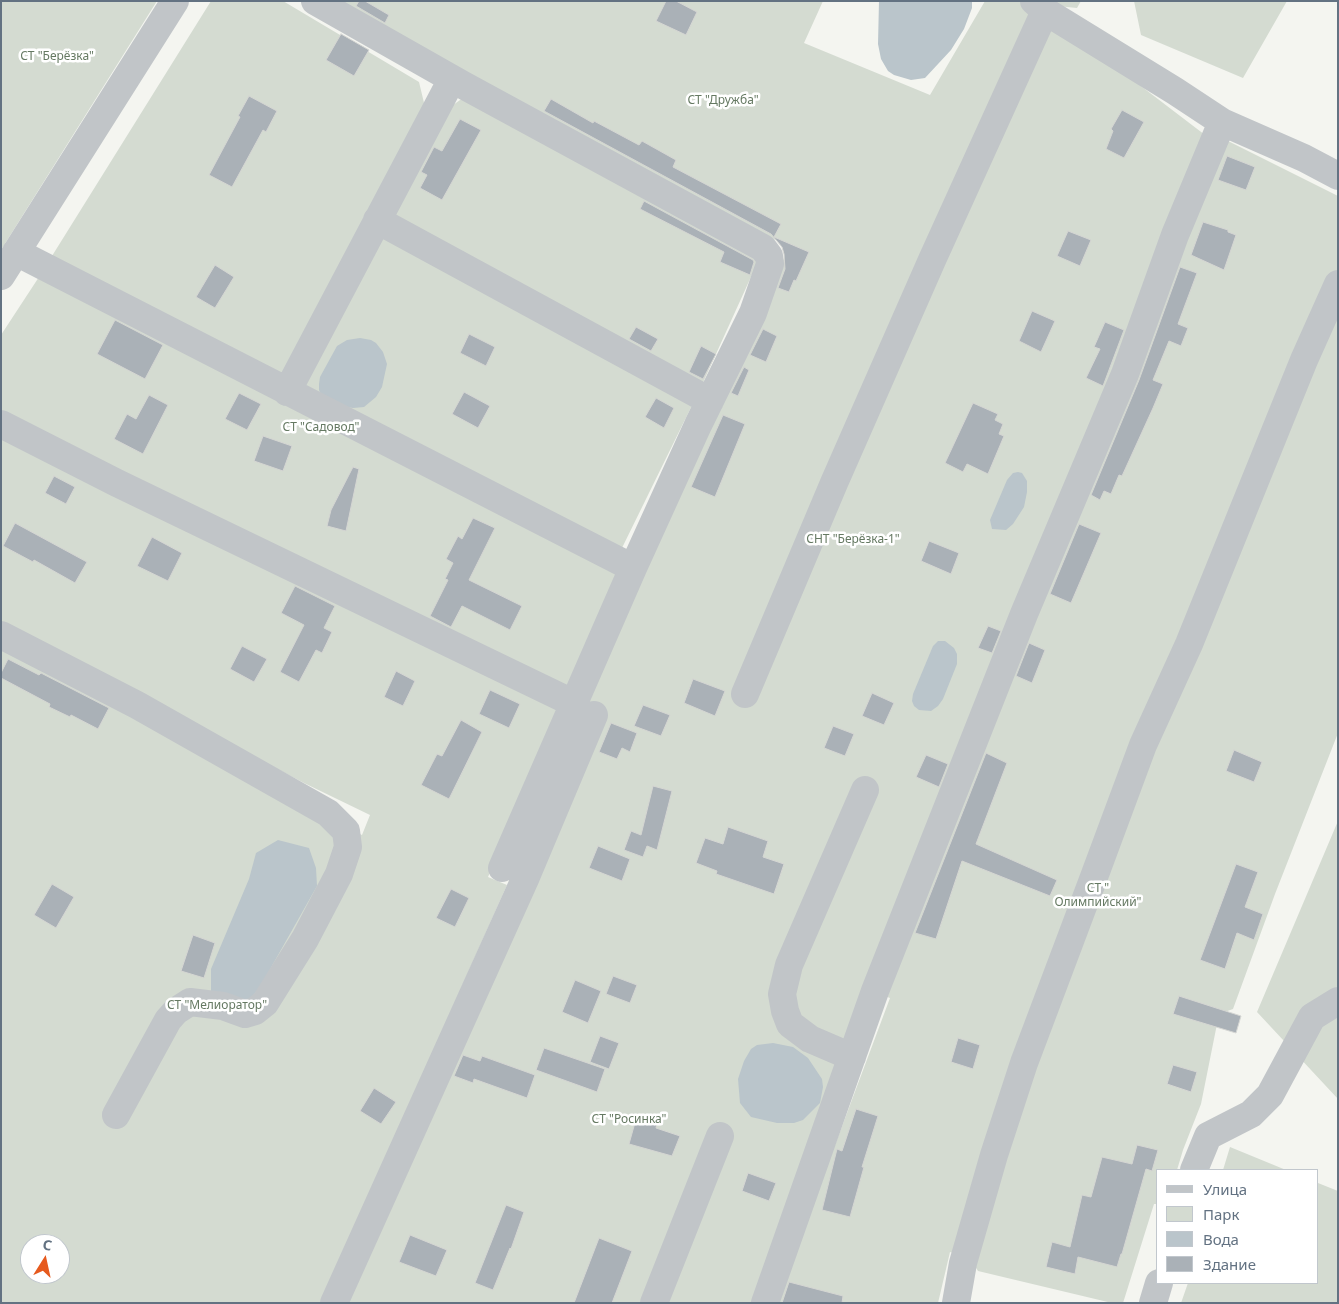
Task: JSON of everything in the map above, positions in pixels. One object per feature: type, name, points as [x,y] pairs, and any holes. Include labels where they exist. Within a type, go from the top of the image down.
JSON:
[{"type":"lane","points":[[1,276],[175,1]]},
{"type":"lane","points":[[315,1],[763,248],[769,256],[770,264],[753,313],[633,568],[525,879],[334,1303]]},
{"type":"lane","points":[[745,694],[1039,6],[1175,90],[1222,122],[1304,158],[1338,176]]},
{"type":"lane","points":[[287,392],[452,78]]},
{"type":"lane","points":[[765,1303],[876,991],[1024,614],[1125,374],[1175,235],[1222,122]]},
{"type":"lane","points":[[378,220],[710,401]]},
{"type":"lane","points":[[16,252],[633,568]]},
{"type":"lane","points":[[956,1303],[963,1263],[994,1155],[1024,1063],[1143,745],[1189,644],[1304,360],[1338,284]]},
{"type":"lane","points":[[1,424],[117,483],[583,709]]},
{"type":"lane","points":[[1,634],[137,705],[302,798],[328,813],[346,831],[348,847],[339,874],[305,939],[265,1003],[255,1011],[245,1014],[216,1004],[190,1002],[176,1011],[168,1020],[116,1115]]},
{"type":"lane","points":[[502,868],[583,709]]},
{"type":"lane","points":[[852,1057],[810,1039],[790,1024],[782,994],[789,965],[865,790]]},
{"type":"lane","points":[[1194,1169],[1208,1136],[1251,1114],[1270,1095],[1312,1017],[1338,1001]]},
{"type":"lane","points":[[654,1303],[720,1136]]},
{"type":"lane","points":[[1153,1303],[1159,1284]]},
{"type":"green space","name":"СТ \"Берёзка\"","points":[[1,1],[157,1],[1,250]]},
{"type":"green space","name":"СТ \"Садовод\"","points":[[211,1],[283,1],[419,82],[425,107],[449,108],[467,95],[760,257],[701,387],[620,552],[623,571],[488,877],[507,885],[321,1303],[1,1303],[1,650],[115,708],[282,798],[362,835],[370,815],[304,783],[1,623],[1,335]]},
{"type":"green space","points":[[334,1],[823,1],[804,43],[930,95],[985,1],[1021,1],[1074,35],[1209,138],[759,1303],[347,1303],[568,800],[606,709],[588,701],[642,573],[789,247],[622,161]]},
{"type":"green space","points":[[1052,1],[1081,1],[1077,8],[1057,6]]},
{"type":"green space","points":[[1134,1],[1287,1],[1243,78],[1141,35]]},
{"type":"green space","name":"СТ \" Олимпийский\"","points":[[1224,139],[1338,196],[1338,733],[1275,894],[1233,1009],[1219,1014],[1201,1104],[1177,1169],[1156,1169],[1156,1204],[1154,1204],[1123,1303],[1112,1303],[978,1271],[970,1258],[950,1252],[938,1303],[776,1303],[890,998],[882,995]]},
{"type":"green space","points":[[1338,821],[1338,1099],[1257,1012]]},
{"type":"green space","points":[[1230,1147],[1284,1169],[1223,1169]]},
{"type":"green space","points":[[1319,1183],[1338,1191],[1338,1303],[1181,1303],[1188,1284],[1319,1284]]},
{"type":"water","points":[[879,1],[972,1],[972,8],[964,29],[951,50],[925,78],[911,80],[894,75],[888,71],[881,59],[878,44]]},
{"type":"water","points":[[360,338],[376,343],[383,352],[387,364],[382,387],[376,397],[364,407],[353,408],[321,395],[319,384],[320,377],[337,346],[347,340]]},
{"type":"water","points":[[1013,473],[1022,473],[1027,481],[1024,507],[1013,524],[1006,530],[992,529],[990,520],[1007,480]]},
{"type":"water","points":[[938,641],[945,641],[954,648],[957,654],[957,664],[943,699],[938,706],[931,711],[919,710],[912,701],[913,694],[933,646]]},
{"type":"water","points":[[278,840],[309,848],[316,868],[317,886],[260,987],[247,1003],[211,991],[211,969],[249,879],[256,853]]},
{"type":"water","points":[[773,1043],[793,1047],[808,1058],[822,1079],[823,1087],[820,1103],[803,1120],[794,1123],[777,1123],[751,1117],[740,1103],[738,1079],[744,1061],[751,1049],[757,1045]]},
{"type":"building","points":[[359,1],[365,1],[389,15],[385,23],[356,6]]},
{"type":"building","points":[[666,1],[676,1],[697,12],[686,35],[656,21]]},
{"type":"building","points":[[341,34],[369,50],[354,76],[326,60]]},
{"type":"building","points":[[249,96],[277,111],[266,132],[263,130],[232,187],[209,175]]},
{"type":"building","points":[[551,99],[593,123],[594,121],[639,145],[642,141],[676,160],[673,167],[781,224],[774,237],[809,252],[789,292],[778,288],[785,269],[784,254],[782,247],[771,234],[544,111]]},
{"type":"building","points":[[1122,110],[1144,122],[1124,158],[1106,149],[1113,131],[1111,129]]},
{"type":"building","points":[[460,119],[481,130],[442,200],[420,188],[427,175],[421,172],[434,147],[442,151]]},
{"type":"building","points":[[1227,156],[1255,167],[1246,190],[1218,180]]},
{"type":"building","points":[[644,201],[753,260],[750,275],[720,262],[724,252],[640,209]]},
{"type":"building","points":[[1203,222],[1228,230],[1228,232],[1236,235],[1224,270],[1191,255]]},
{"type":"building","points":[[1068,231],[1091,240],[1080,266],[1057,256]]},
{"type":"building","points":[[215,265],[234,277],[215,308],[196,297]]},
{"type":"building","points":[[1180,267],[1197,273],[1178,324],[1188,328],[1181,346],[1169,341],[1153,380],[1163,384],[1153,408],[1122,476],[1119,475],[1111,494],[1104,491],[1100,500],[1091,495],[1139,380]]},
{"type":"building","points":[[1032,311],[1055,321],[1041,352],[1019,341]]},
{"type":"building","points":[[115,320],[163,345],[145,379],[97,354]]},
{"type":"building","points":[[1105,322],[1124,330],[1103,386],[1086,378],[1100,349],[1094,347]]},
{"type":"building","points":[[636,327],[658,339],[651,351],[629,339]]},
{"type":"building","points":[[763,329],[777,336],[766,362],[750,355]]},
{"type":"building","points":[[469,334],[495,347],[486,366],[460,353]]},
{"type":"building","points":[[701,346],[716,354],[703,379],[689,372]]},
{"type":"building","points":[[744,367],[749,370],[738,396],[731,393]]},
{"type":"building","points":[[464,392],[490,406],[478,428],[452,414]]},
{"type":"building","points":[[239,393],[261,404],[247,430],[225,419]]},
{"type":"building","points":[[149,395],[168,405],[143,454],[114,439],[127,414],[136,419]]},
{"type":"building","points":[[656,398],[674,408],[664,428],[645,417]]},
{"type":"building","points":[[973,403],[998,414],[995,420],[1003,424],[999,434],[1004,436],[988,474],[967,464],[963,472],[945,463]]},
{"type":"building","points":[[723,415],[745,424],[715,497],[691,487]]},
{"type":"building","points":[[263,436],[292,446],[283,471],[254,461]]},
{"type":"building","points":[[353,467],[359,469],[346,531],[327,526],[331,510]]},
{"type":"building","points":[[54,476],[75,487],[66,504],[45,493]]},
{"type":"building","points":[[473,518],[495,528],[469,580],[522,606],[510,630],[462,606],[451,627],[430,616],[448,580],[445,579],[453,563],[446,559],[458,536],[462,539]]},
{"type":"building","points":[[15,523],[87,562],[75,583],[34,560],[33,562],[3,546]]},
{"type":"building","points":[[1079,524],[1101,533],[1071,603],[1050,594]]},
{"type":"building","points":[[152,537],[182,553],[168,581],[137,566]]},
{"type":"building","points":[[929,541],[959,553],[951,574],[921,561]]},
{"type":"building","points":[[295,586],[335,606],[324,628],[332,632],[322,653],[316,650],[299,682],[280,672],[304,625],[281,613]]},
{"type":"building","points":[[988,626],[1001,631],[992,653],[978,648]]},
{"type":"building","points":[[1029,643],[1045,650],[1032,683],[1016,676]]},
{"type":"building","points":[[242,646],[267,659],[254,682],[230,669]]},
{"type":"building","points":[[8,659],[39,675],[41,673],[109,708],[98,729],[71,715],[70,717],[49,707],[50,704],[1,678],[1,673]]},
{"type":"building","points":[[396,671],[415,681],[403,706],[384,697]]},
{"type":"building","points":[[693,679],[725,691],[715,716],[684,703]]},
{"type":"building","points":[[490,690],[520,704],[509,728],[479,714]]},
{"type":"building","points":[[872,693],[894,703],[884,725],[862,716]]},
{"type":"building","points":[[643,705],[670,715],[661,736],[634,726]]},
{"type":"building","points":[[461,720],[482,732],[449,799],[421,785],[437,754],[442,756]]},
{"type":"building","points":[[611,723],[637,733],[630,752],[622,748],[617,759],[599,752]]},
{"type":"building","points":[[833,726],[854,734],[845,756],[824,748]]},
{"type":"building","points":[[1234,750],[1262,762],[1254,782],[1226,771]]},
{"type":"building","points":[[986,753],[1007,763],[976,844],[1057,880],[1050,896],[962,861],[936,939],[915,933]]},
{"type":"building","points":[[926,755],[948,764],[939,787],[916,777]]},
{"type":"building","points":[[653,786],[672,791],[657,850],[647,846],[643,857],[624,850],[631,831],[641,835]]},
{"type":"building","points":[[728,827],[768,841],[763,857],[784,864],[774,894],[716,874],[717,871],[696,863],[705,838],[723,844]]},
{"type":"building","points":[[598,846],[630,859],[622,881],[589,868]]},
{"type":"building","points":[[1236,864],[1258,872],[1245,907],[1263,914],[1254,940],[1237,933],[1225,969],[1200,960]]},
{"type":"building","points":[[52,884],[74,897],[56,928],[34,915]]},
{"type":"building","points":[[451,889],[469,898],[455,927],[436,918]]},
{"type":"building","points":[[193,935],[215,943],[204,978],[181,971]]},
{"type":"building","points":[[613,976],[637,985],[630,1003],[606,994]]},
{"type":"building","points":[[575,980],[601,991],[588,1023],[562,1012]]},
{"type":"building","points":[[1179,996],[1241,1016],[1236,1033],[1173,1014]]},
{"type":"building","points":[[600,1036],[619,1043],[609,1069],[590,1062]]},
{"type":"building","points":[[958,1038],[980,1045],[973,1069],[951,1062]]},
{"type":"building","points":[[544,1048],[605,1069],[597,1092],[536,1070]]},
{"type":"building","points":[[463,1055],[480,1061],[482,1056],[535,1075],[527,1098],[474,1079],[473,1083],[454,1076]]},
{"type":"building","points":[[1173,1065],[1197,1072],[1191,1092],[1167,1084]]},
{"type":"building","points":[[374,1088],[396,1102],[381,1124],[360,1111]]},
{"type":"building","points":[[856,1109],[878,1116],[862,1167],[864,1167],[850,1217],[822,1210],[837,1149],[842,1151]]},
{"type":"building","points":[[636,1119],[657,1124],[656,1128],[680,1136],[672,1156],[629,1144]]},
{"type":"building","points":[[1137,1145],[1158,1150],[1152,1171],[1146,1169],[1117,1267],[1078,1257],[1075,1274],[1046,1267],[1052,1242],[1070,1247],[1082,1195],[1091,1197],[1102,1157],[1132,1164]]},
{"type":"building","points":[[748,1173],[776,1183],[769,1201],[742,1191]]},
{"type":"building","points":[[506,1205],[524,1212],[511,1249],[493,1290],[475,1283]]},
{"type":"building","points":[[410,1235],[447,1250],[436,1276],[399,1262]]},
{"type":"building","points":[[599,1238],[632,1251],[612,1303],[574,1303]]},
{"type":"building","points":[[789,1282],[843,1296],[842,1303],[782,1303]]},
{"type":"park label","name":"СТ \"Дружба\"","points":[[723,101]]},
{"type":"park label","name":"СНТ \"Берёзка-1\"","points":[[853,540]]},
{"type":"park label","name":"СТ \"Мелиоратор\"","points":[[217,1006]]},
{"type":"park label","name":"СТ \"Росинка\"","points":[[629,1120]]}]
